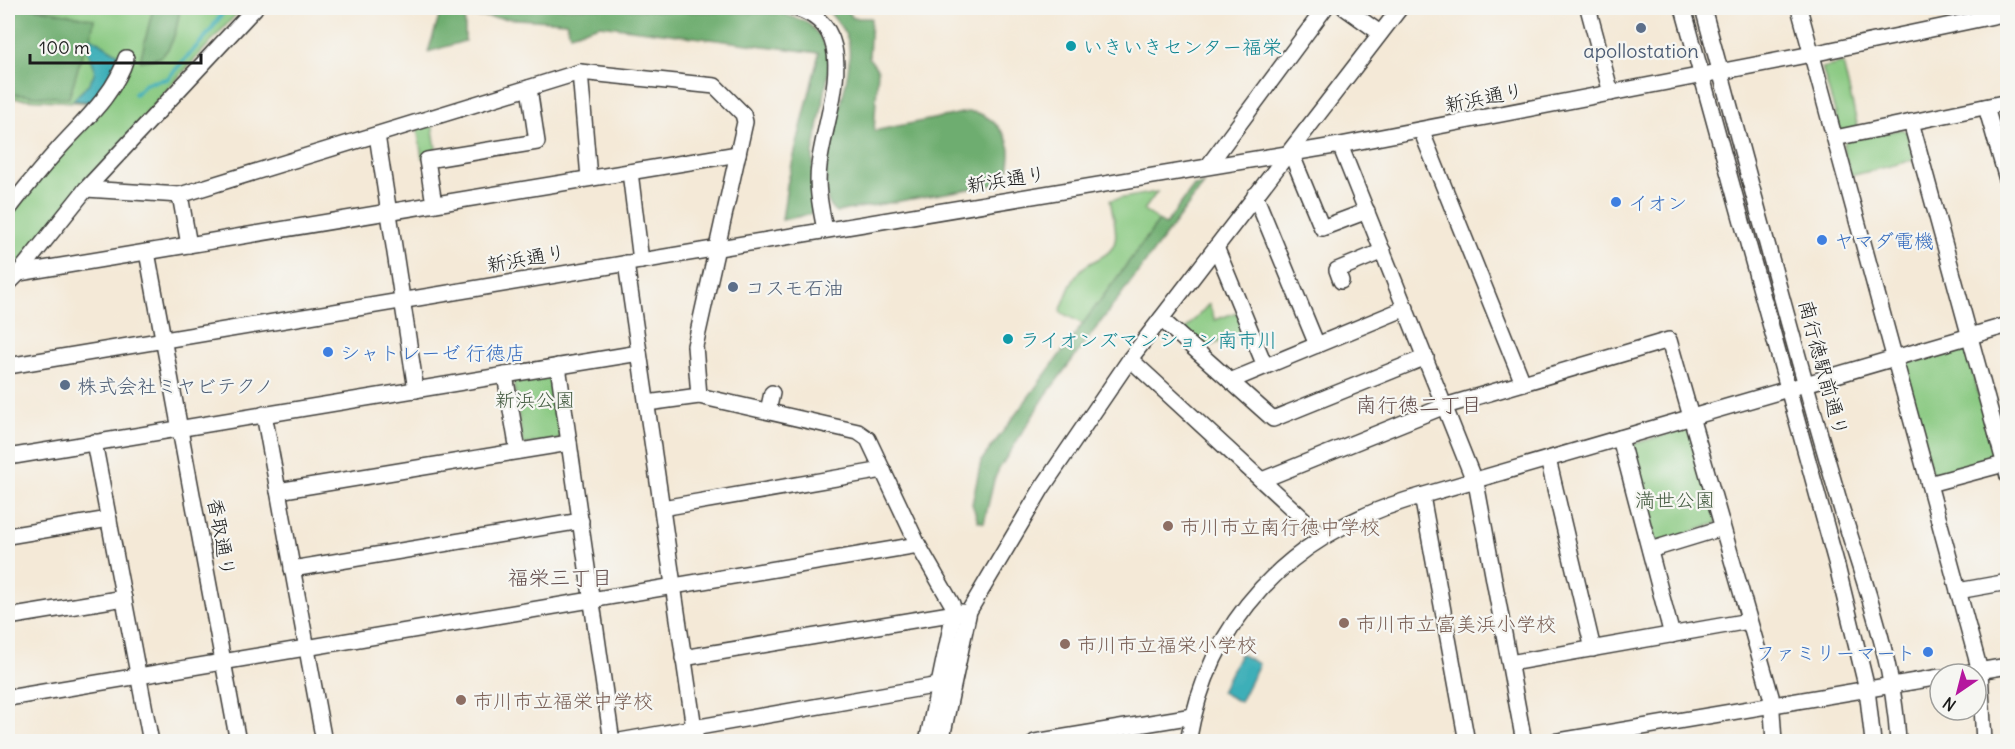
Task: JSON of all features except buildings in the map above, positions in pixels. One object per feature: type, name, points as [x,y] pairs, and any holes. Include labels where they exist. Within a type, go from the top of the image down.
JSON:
[{"type":"street","points":[[13,278],[86,189],[255,8]]},
{"type":"street","points":[[795,8],[806,10],[823,23],[836,50],[833,88],[818,168],[819,193],[825,230]]},
{"type":"street","points":[[1208,166],[1325,8]]},
{"type":"street","points":[[1345,8],[1380,33]]},
{"type":"street","points":[[927,741],[939,686],[962,612],[1041,488],[1130,359],[1400,8]]},
{"type":"street","points":[[1588,8],[1611,93]]},
{"type":"street","name":"南行徳駅前通り","points":[[1683,8],[1836,562],[1867,689],[1873,741]]},
{"type":"street","name":"南行徳駅前通り","points":[[1703,8],[1806,383],[1870,602],[1892,685],[1898,741]]},
{"type":"street","points":[[1799,8],[1978,662]]},
{"type":"street","name":"新浜通り","points":[[8,366],[1341,145],[1702,76],[2007,13]]},
{"type":"street","points":[[8,210],[32,179],[101,101],[119,74],[126,58]]},
{"type":"street","points":[[86,189],[180,195],[580,72],[715,87],[743,114],[745,122],[695,346],[699,396]]},
{"type":"street","points":[[580,72],[589,178]]},
{"type":"street","points":[[434,204],[427,160],[537,142],[529,88]]},
{"type":"street","points":[[1835,138],[2007,102]]},
{"type":"street","points":[[1986,106],[2007,183]]},
{"type":"street","points":[[1911,122],[2006,470],[1929,484]]},
{"type":"street","points":[[1421,130],[1523,383]]},
{"type":"street","points":[[377,135],[416,390]]},
{"type":"street","points":[[1341,145],[1474,480],[1524,741]]},
{"type":"street","points":[[13,278],[147,252],[738,154]]},
{"type":"street","points":[[1289,154],[1322,228],[1367,211]]},
{"type":"street","points":[[630,172],[639,353],[695,734]]},
{"type":"street","points":[[180,195],[189,245]]},
{"type":"street","points":[[1255,195],[1317,345]]},
{"type":"street","points":[[1216,247],[1265,366]]},
{"type":"street","points":[[1341,281],[1337,270],[1383,251]]},
{"type":"street","name":"香取通り","points":[[147,252],[238,741]]},
{"type":"street","points":[[1230,381],[1406,308]]},
{"type":"street","points":[[1161,319],[1273,419],[1426,357]]},
{"type":"street","points":[[1188,741],[1209,670],[1239,616],[1274,575],[1292,558],[1323,537],[1366,514],[1474,480],[2007,325]]},
{"type":"street","points":[[1262,480],[1445,406],[1669,340],[1773,705],[1774,741]]},
{"type":"street","points":[[8,457],[639,353]]},
{"type":"street","points":[[1130,359],[1323,537]]},
{"type":"street","points":[[558,366],[613,741],[695,734],[939,686]]},
{"type":"street","points":[[505,375],[518,452]]},
{"type":"street","points":[[768,411],[772,393]]},
{"type":"street","points":[[647,403],[699,396],[862,434],[868,439],[918,545],[952,604],[962,612]]},
{"type":"street","points":[[264,414],[324,741]]},
{"type":"street","points":[[1620,438],[1672,634]]},
{"type":"street","points":[[94,442],[151,741]]},
{"type":"street","points":[[278,491],[569,443]]},
{"type":"street","points":[[1548,459],[1593,649]]},
{"type":"street","points":[[662,508],[883,470]]},
{"type":"street","points":[[1422,496],[1467,741]]},
{"type":"street","points":[[8,536],[109,519]]},
{"type":"street","points":[[292,569],[581,521]]},
{"type":"street","points":[[1650,550],[1722,528]]},
{"type":"street","points":[[8,698],[918,545]]},
{"type":"street","points":[[1958,591],[2007,582]]},
{"type":"street","points":[[8,617],[124,598]]},
{"type":"street","points":[[683,658],[962,612]]},
{"type":"street","points":[[941,741],[962,612]]},
{"type":"street","points":[[1510,663],[1749,621]]},
{"type":"street","points":[[1988,670],[2007,666]]},
{"type":"street","points":[[1553,741],[1928,679]]},
{"type":"street","points":[[1035,741],[1194,716]]},
{"type":"street","points":[[1983,722],[1984,741]]},
{"type":"green space","points":[[8,8],[242,8],[165,92],[8,276],[8,219],[36,182],[107,104],[8,98]]},
{"type":"green space","points":[[8,8],[34,8],[94,19],[91,37],[85,45],[69,98],[8,94]]},
{"type":"green space","points":[[153,8],[180,8],[176,28],[172,42],[165,53],[156,59],[140,61]]},
{"type":"green space","points":[[442,8],[609,8],[781,13],[807,22],[819,35],[828,51],[830,65],[813,154],[811,214],[782,220],[787,185],[819,53],[600,25],[570,34],[566,22],[465,16],[465,41],[428,52]]},
{"type":"green space","points":[[826,8],[846,8],[853,18],[871,18],[869,58],[878,70],[874,131],[963,113],[978,113],[992,121],[1007,141],[1010,156],[1005,177],[993,185],[836,212],[827,199],[825,180],[828,156],[847,77],[849,55],[847,38]]},
{"type":"green space","points":[[1843,63],[1858,128],[1841,132],[1822,68]]},
{"type":"green space","points":[[432,123],[437,155],[422,158],[417,128]]},
{"type":"green space","points":[[1902,129],[1907,132],[1914,160],[1850,176],[1843,146],[1846,141]]},
{"type":"green space","points":[[1204,184],[1046,395],[999,469],[994,480],[984,523],[978,521],[972,504],[981,461],[1159,221],[1165,225],[1194,186]]},
{"type":"green space","points":[[1157,192],[1144,210],[1159,221],[1083,324],[1060,312],[1077,275],[1085,266],[1105,255],[1113,247],[1116,232],[1110,200]]},
{"type":"green space","points":[[1209,304],[1215,320],[1237,312],[1245,332],[1202,349],[1183,332]]},
{"type":"green space","points":[[1962,347],[1967,351],[1996,460],[1932,476],[1903,368],[1907,363]]},
{"type":"green space","name":"新浜公園","points":[[549,373],[554,376],[562,435],[558,440],[523,445],[513,380]]},
{"type":"green space","name":"満世公園","points":[[1685,429],[1690,431],[1717,523],[1656,545],[1628,449],[1630,445]]},
{"type":"water","points":[[91,37],[120,55],[117,65],[93,102],[73,100],[94,74],[95,68],[85,45]]},
{"type":"water","points":[[1240,654],[1259,664],[1240,702],[1221,692]]},
{"type":"waterway","points":[[135,94],[147,83],[167,79],[208,34],[226,8]]},
{"type":"place","name":"apollostation","points":[[1641,28]]},
{"type":"place","name":"いきいきセンター福栄","points":[[1071,46]]},
{"type":"place","name":"イオン","points":[[1616,202]]},
{"type":"place","name":"ヤマダ電機","points":[[1822,240]]},
{"type":"place","name":"コスモ石油","points":[[733,287]]},
{"type":"place","name":"ライオンズマンション南市川","points":[[1008,339]]},
{"type":"place","name":"シャトレーゼ 行徳店","points":[[328,352]]},
{"type":"place","name":"株式会社ミヤビテクノ","points":[[65,385]]},
{"type":"place","name":"市川市立南行徳中学校","points":[[1168,526]]},
{"type":"place","name":"市川市立富美浜小学校","points":[[1344,623]]},
{"type":"place","name":"市川市立福栄小学校","points":[[1065,644]]},
{"type":"place","name":"ファミリーマート","points":[[1928,652]]},
{"type":"place","name":"市川市立福栄中学校","points":[[461,700]]},
{"type":"district","name":"南行徳二丁目","points":[[1419,404]]},
{"type":"district","name":"福栄三丁目","points":[[560,577]]}]
